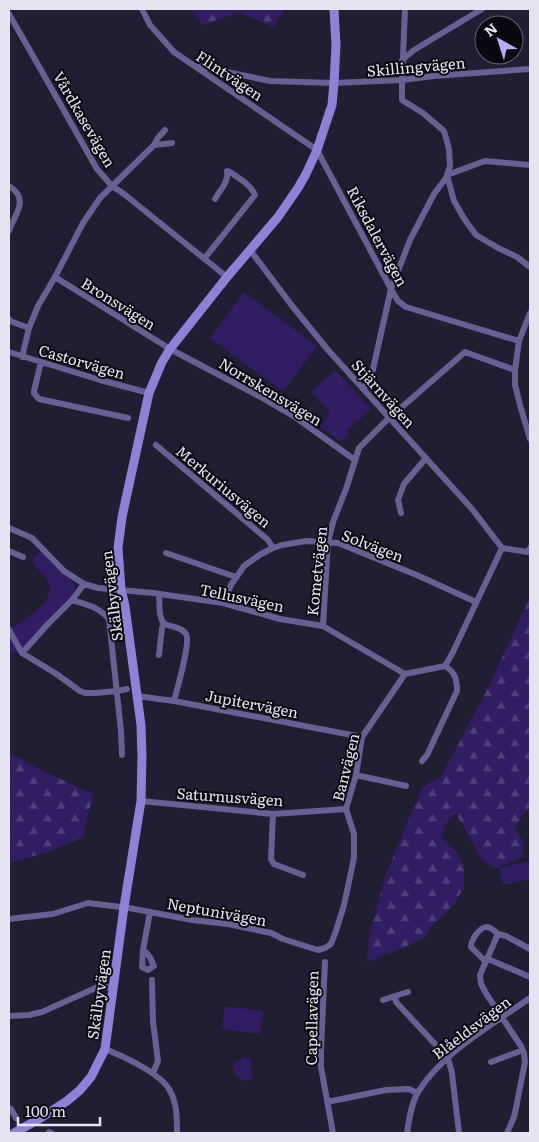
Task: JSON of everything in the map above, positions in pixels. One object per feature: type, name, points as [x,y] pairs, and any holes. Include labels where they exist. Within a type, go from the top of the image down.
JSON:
[{"type":"street","name":"Flintvägen","points":[[142,9],[150,25],[174,52],[317,150]]},
{"type":"street","name":"Skälbyvägen","points":[[14,1133],[67,1101],[80,1090],[91,1077],[105,1049],[124,907],[141,801],[141,725],[121,589],[118,548],[121,525],[149,393],[170,349],[278,217],[298,188],[317,150],[332,105],[336,45],[334,9]]},
{"type":"street","points":[[362,389],[371,378],[391,289],[410,240],[434,194],[446,178],[450,166],[449,149],[444,131],[423,112],[402,100],[405,9]]},
{"type":"street","points":[[402,60],[414,50],[482,9]]},
{"type":"street","name":"Vårdkasevägen","points":[[9,14],[97,169],[112,186],[227,277]]},
{"type":"street","name":"Skillingvägen","points":[[195,65],[270,81],[334,83],[402,80],[530,69]]},
{"type":"street","points":[[156,147],[157,139],[165,130]]},
{"type":"street","points":[[22,357],[29,328],[38,306],[83,223],[100,198],[156,147],[172,142]]},
{"type":"street","name":"Riksdalervägen","points":[[317,150],[398,300],[406,307],[519,341]]},
{"type":"street","points":[[447,175],[485,161],[530,165]]},
{"type":"street","points":[[204,259],[255,195],[248,185],[227,171],[226,182],[215,199]]},
{"type":"street","points":[[447,175],[454,201],[476,235],[517,257],[530,267]]},
{"type":"street","points":[[9,186],[19,195],[21,203],[9,231]]},
{"type":"street","name":"Stjärnvägen","points":[[250,250],[293,308],[328,350],[472,509],[502,548]]},
{"type":"street","name":"Bronsvägen","points":[[55,277],[170,349]]},
{"type":"street","points":[[530,313],[519,341],[515,370],[515,385],[530,439]]},
{"type":"street","points":[[9,319],[29,328]]},
{"type":"street","name":"Norrskensvägen","points":[[170,349],[287,413],[355,460]]},
{"type":"street","name":"Castorvägen","points":[[9,352],[149,393]]},
{"type":"street","name":"Kometvägen","points":[[323,626],[328,542],[333,522],[359,448],[367,438],[465,352],[515,370]]},
{"type":"street","points":[[42,362],[34,391],[39,399],[128,418]]},
{"type":"street","name":"Merkuriusvägen","points":[[156,445],[268,540],[274,548]]},
{"type":"street","points":[[401,513],[398,500],[404,484],[426,458]]},
{"type":"street","points":[[9,528],[32,538],[64,572],[84,584],[72,600],[22,653]]},
{"type":"street","name":"Solvägen","points":[[223,604],[231,585],[244,566],[261,554],[274,548],[306,541],[338,543],[476,602]]},
{"type":"street","points":[[445,666],[502,548],[528,552],[530,548]]},
{"type":"street","points":[[9,551],[23,557]]},
{"type":"street","points":[[166,553],[236,577]]},
{"type":"street","name":"Tellusvägen","points":[[84,584],[98,588],[121,589],[223,604],[280,619],[323,626],[405,674]]},
{"type":"street","points":[[159,594],[161,619],[164,624],[184,631],[188,639],[174,701]]},
{"type":"street","points":[[72,600],[94,607],[109,619],[122,755]]},
{"type":"street","points":[[159,655],[164,624]]},
{"type":"street","points":[[9,630],[22,653],[75,688],[95,693],[127,689]]},
{"type":"street","points":[[405,674],[445,666],[449,668],[458,680],[457,691],[427,755],[422,761]]},
{"type":"street","name":"Banvägen","points":[[331,944],[344,905],[354,858],[354,834],[346,809],[356,775],[362,737],[405,674]]},
{"type":"street","name":"Jupitervägen","points":[[137,696],[174,701],[362,737]]},
{"type":"street","points":[[356,775],[406,786]]},
{"type":"street","name":"Saturnusvägen","points":[[141,801],[273,814],[346,809]]},
{"type":"street","points":[[273,814],[271,859],[274,864],[303,875]]},
{"type":"street","name":"Neptunivägen","points":[[9,919],[53,914],[88,904],[124,907],[254,929],[318,950],[331,944]]},
{"type":"street","points":[[143,950],[150,912]]},
{"type":"street","points":[[530,949],[506,936],[498,934],[490,928],[484,927],[480,929],[471,942],[472,947],[487,960],[530,977]]},
{"type":"street","points":[[498,934],[480,975],[481,984],[523,1050],[525,1062],[514,1117],[507,1133]]},
{"type":"street","name":"Capellavägen","points":[[325,962],[321,1049],[322,1067],[333,1133]]},
{"type":"street","points":[[152,980],[153,1022],[158,1060],[153,1073]]},
{"type":"street","points":[[9,1016],[42,1012],[100,986],[113,988]]},
{"type":"street","points":[[383,1000],[408,992]]},
{"type":"street","points":[[395,996],[396,1002],[448,1058],[452,1072],[459,1133]]},
{"type":"street","name":"Blåeldsvägen","points":[[407,1133],[409,1118],[417,1093],[436,1068],[463,1045],[530,998]]},
{"type":"street","points":[[105,1049],[153,1073],[170,1089],[175,1101],[177,1133]]},
{"type":"street","points":[[491,1062],[523,1050]]},
{"type":"street","points":[[327,1102],[386,1090],[409,1089],[417,1093]]},
{"type":"street","points":[[9,1108],[16,1118]]},
{"type":"green space","points":[[189,9],[285,9],[273,27],[239,12],[203,25]]},
{"type":"green space","points":[[244,292],[317,346],[283,392],[210,338]]},
{"type":"green space","points":[[335,370],[371,409],[347,431],[349,434],[341,442],[320,427],[330,413],[311,392]]},
{"type":"green space","points":[[41,551],[53,565],[74,583],[74,591],[70,599],[21,651],[9,654],[9,623],[13,628],[40,607],[49,593],[46,578],[32,563],[35,556]]},
{"type":"green space","points":[[530,597],[530,808],[523,814],[515,829],[523,841],[523,857],[495,869],[482,860],[456,813],[445,824],[441,837],[457,852],[464,866],[464,887],[454,904],[435,923],[424,938],[367,962],[370,932],[385,877],[423,786],[441,777],[489,686]]},
{"type":"green space","points":[[9,752],[37,768],[93,794],[83,837],[48,852],[9,863]]},
{"type":"green space","points":[[530,861],[530,879],[503,885],[499,868]]},
{"type":"green space","points":[[225,1006],[263,1011],[260,1034],[222,1029]]},
{"type":"green space","points":[[245,1056],[251,1060],[252,1079],[244,1081],[236,1075],[232,1068],[235,1063]]}]
